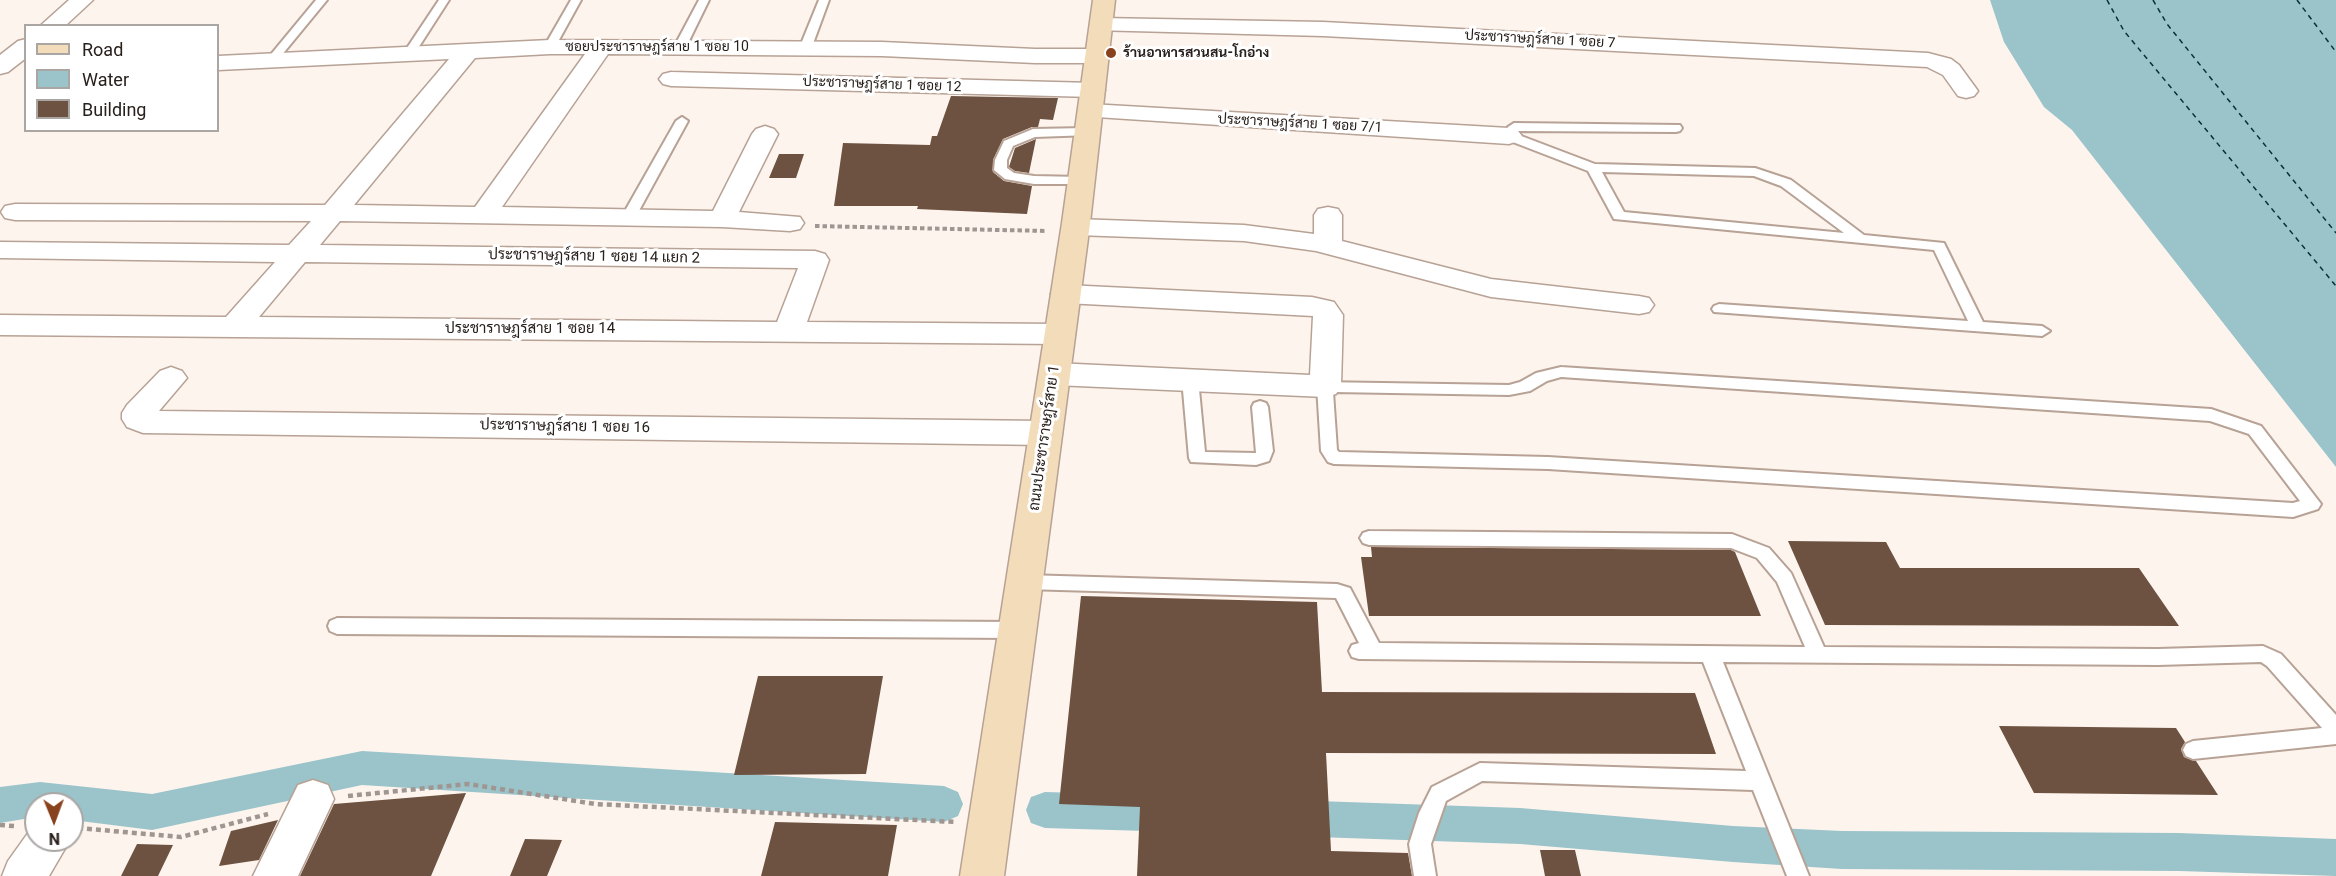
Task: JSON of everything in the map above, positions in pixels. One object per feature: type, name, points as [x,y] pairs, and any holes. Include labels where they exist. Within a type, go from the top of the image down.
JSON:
[{"type":"main road","name":"ถนนประชาราษฎร์สาย 1","points":[[982,876],[1055,374],[1101,27]]},
{"type":"street","points":[[53,24],[82,0]]},
{"type":"street","name":"ซอยประชาราษฎร์สาย 1 ซอย 10","points":[[219,63],[550,47],[882,49],[1035,56],[1101,27]]},
{"type":"street","name":"ประชาราษฎร์สาย 1 ซอย 7","points":[[1101,27],[1335,30],[1928,60],[1942,64],[1951,70],[1966,91]]},
{"type":"street","points":[[482,216],[602,47]]},
{"type":"street","points":[[0,69],[24,48]]},
{"type":"street","points":[[234,327],[468,51]]},
{"type":"street","points":[[0,69],[24,70]]},
{"type":"street","name":"ประชาราษฎร์สาย 1 ซอย 12","points":[[671,79],[1090,111]]},
{"type":"street","name":"ประชาราษฎร์สาย 1 ซอย 7/1","points":[[1090,111],[1509,136]]},
{"type":"street","points":[[722,219],[765,134]]},
{"type":"street","points":[[15,212],[332,213],[722,219],[790,224]]},
{"type":"street","points":[[1328,215],[1328,245]]},
{"type":"street","points":[[1075,230],[1244,233],[1328,245],[1491,288],[1639,305]]},
{"type":"street","points":[[0,250],[297,253]]},
{"type":"street","name":"ประชาราษฎร์สาย 1 ซอย 14 แยก 2","points":[[297,253],[815,260],[789,331]]},
{"type":"street","points":[[1055,374],[1325,386],[1328,315],[1324,309],[1312,306],[1066,294]]},
{"type":"street","name":"ประชาราษฎร์สาย 1 ซอย 14","points":[[0,325],[1060,334]]},
{"type":"street","name":"ประชาราษฎร์สาย 1 ซอย 16","points":[[171,378],[138,413],[138,419],[143,422],[1046,433]]},
{"type":"street","points":[[275,876],[313,799]]},
{"type":"street","points":[[24,876],[48,852]]},
{"type":"lane","points":[[273,60],[322,0]]},
{"type":"lane","points":[[409,54],[444,0]]},
{"type":"lane","points":[[550,47],[576,0]]},
{"type":"lane","points":[[681,47],[704,0]]},
{"type":"lane","points":[[805,49],[824,0]]},
{"type":"lane","points":[[1081,181],[1034,180],[1010,176],[1001,170],[1001,160],[1008,144],[1090,111]]},
{"type":"lane","points":[[628,218],[681,121]]},
{"type":"lane","points":[[1676,128],[1514,127],[1509,136],[1593,168],[1755,172],[1770,176],[1807,197],[1862,239]]},
{"type":"lane","points":[[1593,168],[1619,216],[1939,246],[1978,327]]},
{"type":"lane","points":[[1719,309],[2042,331]]},
{"type":"lane","points":[[1561,372],[2211,415],[2255,430],[2312,504],[2293,510],[1548,463],[1334,458],[1329,452],[1325,386],[1509,390],[1524,387],[1542,377],[1561,372]]},
{"type":"lane","points":[[1190,379],[1197,458],[1256,459],[1263,457],[1265,451],[1260,407]]},
{"type":"lane","points":[[1368,538],[1732,541],[1763,553],[1785,578],[1818,655]]},
{"type":"lane","points":[[1025,582],[1337,591],[1343,593],[1366,651],[2158,657],[2263,654],[2274,660],[2336,729]]},
{"type":"lane","points":[[337,626],[1018,630]]},
{"type":"lane","points":[[1710,654],[1798,876]]},
{"type":"lane","points":[[2193,750],[2336,735]]},
{"type":"lane","points":[[1425,876],[1420,844],[1439,794],[1480,772],[1759,781]]},
{"type":"path","points":[[790,224],[855,228],[1075,230]]},
{"type":"path","points":[[84,834],[181,837],[237,824],[313,799],[468,784],[595,804],[916,818],[989,824]]},
{"type":"water","points":[[1990,0],[2336,0],[2336,467],[2072,130],[2044,107],[2004,42]]},
{"type":"building","points":[[951,96],[1058,98],[1053,120],[1040,119],[1038,127],[1032,127],[1003,139],[993,160],[993,172],[1004,181],[1032,186],[1027,214],[917,209],[918,206],[834,206],[843,143],[930,145],[932,136],[937,136]]},
{"type":"building","points":[[1036,139],[1029,173],[1015,171],[1009,167],[1015,148]]},
{"type":"building","points":[[779,154],[804,154],[796,178],[769,178]]},
{"type":"building","points":[[1788,541],[1886,542],[1900,568],[2139,568],[2179,626],[1825,625]]},
{"type":"building","points":[[1371,547],[1731,550],[1735,552],[1761,616],[1369,616],[1361,557],[1372,557]]},
{"type":"building","points":[[1081,596],[1317,602],[1322,692],[1695,693],[1716,754],[1326,753],[1331,851],[1408,853],[1412,876],[1137,876],[1140,807],[1059,804]]},
{"type":"building","points":[[758,676],[883,676],[866,774],[734,775]]},
{"type":"building","points":[[1999,726],[2176,728],[2185,742],[2181,749],[2184,757],[2196,761],[2218,795],[2034,793]]},
{"type":"building","points":[[466,793],[431,876],[300,876],[334,804]]},
{"type":"building","points":[[278,820],[259,860],[219,866],[231,831]]},
{"type":"building","points":[[775,822],[897,825],[888,876],[761,876]]},
{"type":"building","points":[[525,839],[562,840],[547,876],[510,876]]},
{"type":"building","points":[[137,844],[173,845],[158,876],[121,876]]},
{"type":"building","points":[[1540,850],[1575,850],[1581,876],[1545,876]]},
{"type":"waterway","points":[[0,805],[40,799],[152,812],[362,768],[944,804]]},
{"type":"waterway","points":[[1045,810],[1180,814]]},
{"type":"waterway","points":[[1288,818],[1520,826],[1733,844],[1842,850],[2179,852],[2336,858]]},
{"type":"ferry route","points":[[2107,0],[2124,31],[2336,286]]},
{"type":"ferry route","points":[[2153,0],[2167,24],[2336,233]]},
{"type":"ferry route","points":[[2297,0],[2336,52]]},
{"type":"place","name":"ร้านอาหารสวนสน-โกอ่าง","points":[[1111,53]]}]
